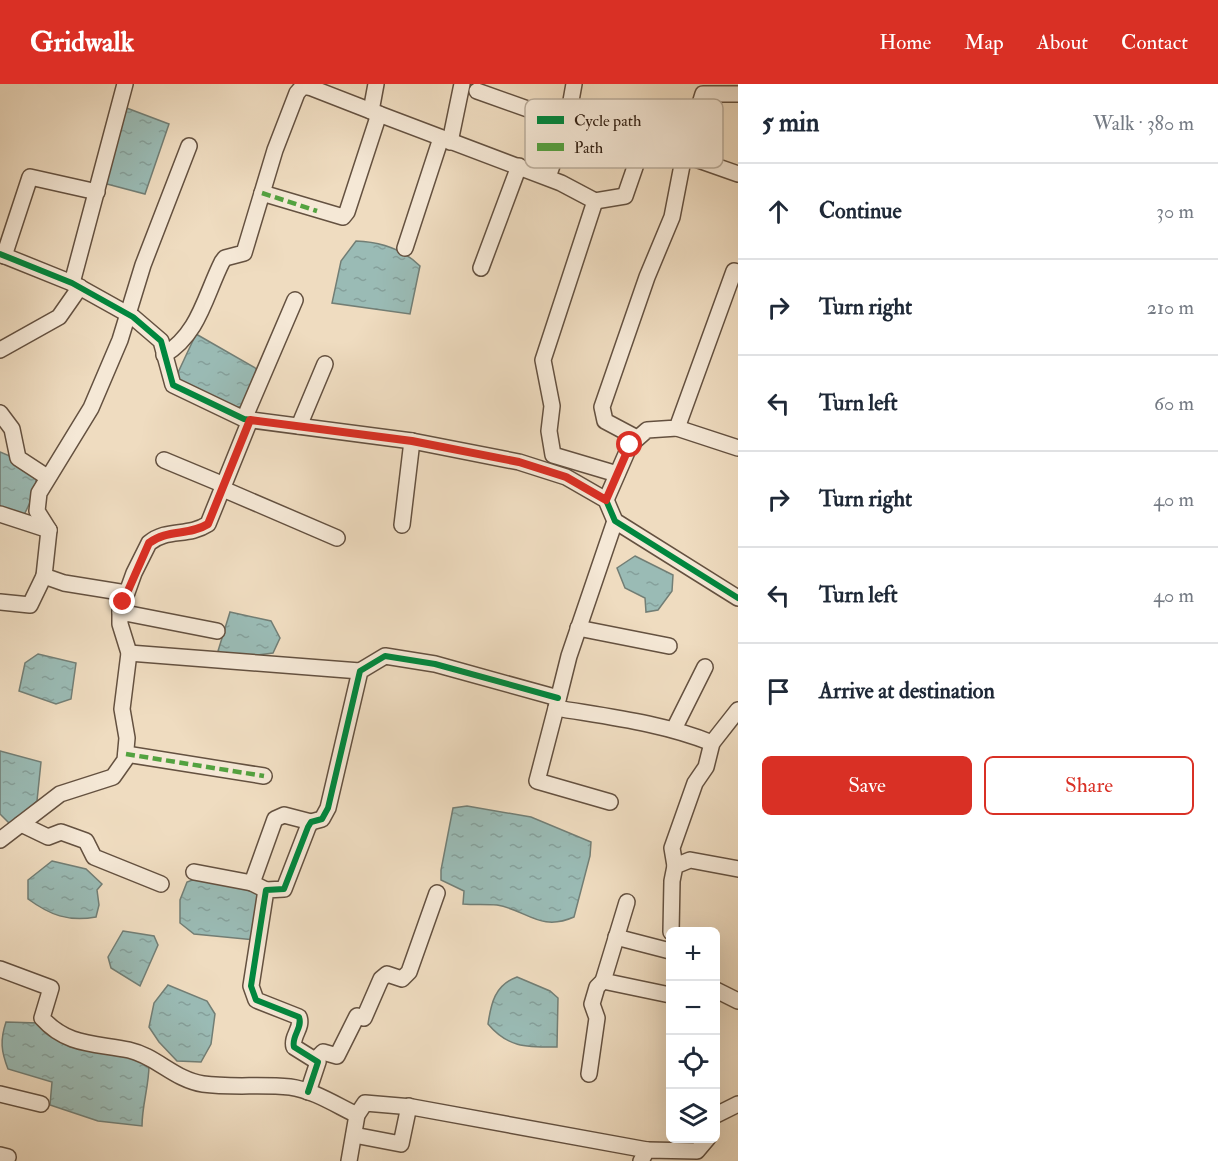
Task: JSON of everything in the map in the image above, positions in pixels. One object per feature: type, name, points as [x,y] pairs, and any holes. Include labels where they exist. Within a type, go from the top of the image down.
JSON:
[{"type":"street","points":[[0,350],[59,317],[76,285],[125,84]]},
{"type":"street","points":[[262,193],[343,217],[375,113],[376,84]]},
{"type":"street","points":[[405,248],[445,140],[461,84],[478,87],[525,106]]},
{"type":"street","points":[[571,99],[574,84]]},
{"type":"street","points":[[164,355],[180,346],[199,318],[225,258],[244,253],[293,103],[303,86],[548,177],[595,201],[625,196],[635,168]]},
{"type":"street","points":[[701,99],[703,94],[738,94]]},
{"type":"street","points":[[0,602],[30,605],[44,576],[49,530],[38,511],[37,503],[47,477],[91,408],[120,340],[189,146]]},
{"type":"street","points":[[481,268],[519,166]]},
{"type":"street","points":[[548,177],[551,168]]},
{"type":"street","points":[[637,438],[605,421],[602,407],[647,277],[672,217],[681,168]]},
{"type":"street","points":[[721,168],[738,174]]},
{"type":"street","points":[[98,192],[30,177],[2,255],[76,285],[128,313],[161,341],[173,385],[247,419],[412,441],[519,462],[566,477],[606,500],[615,520],[738,598]]},
{"type":"street","points":[[595,201],[543,360],[552,406],[549,431],[553,455],[582,466],[617,474]]},
{"type":"street","points":[[677,428],[734,270],[738,272]]},
{"type":"street","points":[[0,840],[60,794],[113,777],[125,760],[127,738],[122,710],[129,653],[120,624],[120,612],[126,592],[149,543],[158,536],[196,531],[208,524],[295,300]]},
{"type":"street","points":[[299,426],[325,364]]},
{"type":"street","points":[[0,413],[12,429],[18,458],[47,477]]},
{"type":"street","points":[[606,500],[626,453],[637,438],[647,430],[677,428],[738,448]]},
{"type":"street","points":[[402,525],[412,441]]},
{"type":"street","points":[[164,460],[337,538]]},
{"type":"street","points":[[0,514],[49,530]]},
{"type":"street","points":[[610,802],[537,781],[578,628],[615,520]]},
{"type":"street","points":[[44,576],[64,583],[126,592]]},
{"type":"street","points":[[120,612],[217,631]]},
{"type":"street","points":[[578,628],[669,646]]},
{"type":"street","points":[[129,653],[360,671],[386,656],[435,664],[557,703],[674,729],[712,743]]},
{"type":"street","points":[[674,729],[705,667]]},
{"type":"street","points":[[308,1092],[318,1067],[316,1059],[294,1047],[292,1042],[301,1024],[299,1017],[256,1000],[252,993],[259,887],[275,819],[284,815],[310,822],[321,819],[328,808],[360,671]]},
{"type":"street","points":[[671,927],[672,881],[675,866],[672,848],[695,783],[706,767],[712,743],[738,710]]},
{"type":"street","points":[[126,754],[264,776]]},
{"type":"street","points":[[194,872],[259,887],[284,890],[310,822]]},
{"type":"street","points":[[21,824],[48,837],[61,832],[86,841],[94,857],[160,884]]},
{"type":"street","points":[[675,866],[690,860],[738,869]]},
{"type":"street","points":[[316,1059],[323,1052],[337,1056],[357,1016],[363,1018],[381,979],[387,975],[402,979],[409,972],[437,893]]},
{"type":"street","points":[[589,1074],[597,1018],[592,1004],[597,987],[603,981],[627,902]]},
{"type":"street","points":[[616,937],[666,950]]},
{"type":"street","points":[[0,969],[51,988],[42,1018],[52,1030],[73,1042],[140,1053],[176,1075],[202,1084],[289,1087],[308,1092],[357,1115]]},
{"type":"street","points":[[603,981],[666,994]]},
{"type":"street","points":[[720,992],[738,1001]]},
{"type":"street","points":[[0,1094],[41,1104]]},
{"type":"street","points":[[349,1161],[357,1115],[365,1103],[409,1106],[644,1155],[698,1151],[704,1143]]},
{"type":"street","points":[[720,1112],[738,1104]]},
{"type":"street","points":[[354,1135],[401,1144],[409,1106]]},
{"type":"water","points":[[124,107],[169,124],[145,194],[103,183]]},
{"type":"water","points":[[356,241],[374,243],[398,250],[420,266],[410,314],[332,303],[341,261]]},
{"type":"water","points":[[196,334],[257,369],[245,405],[231,410],[175,379]]},
{"type":"water","points":[[0,452],[36,467],[36,490],[24,515],[0,511]]},
{"type":"water","points":[[635,556],[673,575],[672,591],[658,610],[646,612],[645,598],[625,588],[617,568]]},
{"type":"water","points":[[230,612],[271,621],[280,638],[273,653],[236,658],[218,651]]},
{"type":"water","points":[[38,654],[76,663],[71,699],[56,704],[19,691],[25,663]]},
{"type":"water","points":[[0,751],[41,762],[37,801],[11,825],[0,814]]},
{"type":"water","points":[[467,806],[531,817],[591,842],[590,856],[574,917],[562,921],[543,921],[497,905],[463,904],[464,891],[441,880],[441,870],[453,808]]},
{"type":"water","points":[[52,861],[86,869],[102,884],[97,890],[99,905],[96,917],[77,919],[60,916],[28,899],[28,880]]},
{"type":"water","points":[[203,876],[259,887],[255,940],[194,934],[180,923],[180,900],[187,882]]},
{"type":"water","points":[[123,931],[154,936],[158,945],[140,986],[111,968],[108,957]]},
{"type":"water","points":[[517,977],[550,991],[558,998],[557,1047],[527,1046],[511,1042],[495,1032],[488,1024],[495,996],[504,985]]},
{"type":"water","points":[[168,985],[207,1001],[215,1014],[211,1044],[201,1062],[177,1061],[159,1042],[149,1027],[154,1003]]},
{"type":"water","points":[[6,1022],[39,1023],[108,1045],[149,1065],[142,1126],[98,1121],[50,1105],[52,1082],[8,1069],[2,1045]]},
{"type":"marked path","points":[[262,193],[317,211]]},
{"type":"marked path","points":[[126,754],[264,776]]},
{"type":"cycle path","points":[[0,254],[72,283],[133,317],[161,341],[173,385],[244,419],[412,441],[519,462],[566,477],[606,500],[615,521],[738,598]]},
{"type":"cycle path","points":[[308,1092],[318,1062],[294,1047],[299,1017],[256,1000],[251,986],[266,890],[284,889],[308,827],[311,822],[322,819],[328,808],[360,671],[385,656],[435,664],[558,698]]},
{"type":"route","points":[[123,602],[149,543],[158,536],[196,531],[208,524],[250,420],[412,441],[519,462],[566,477],[606,500],[630,445]]}]
